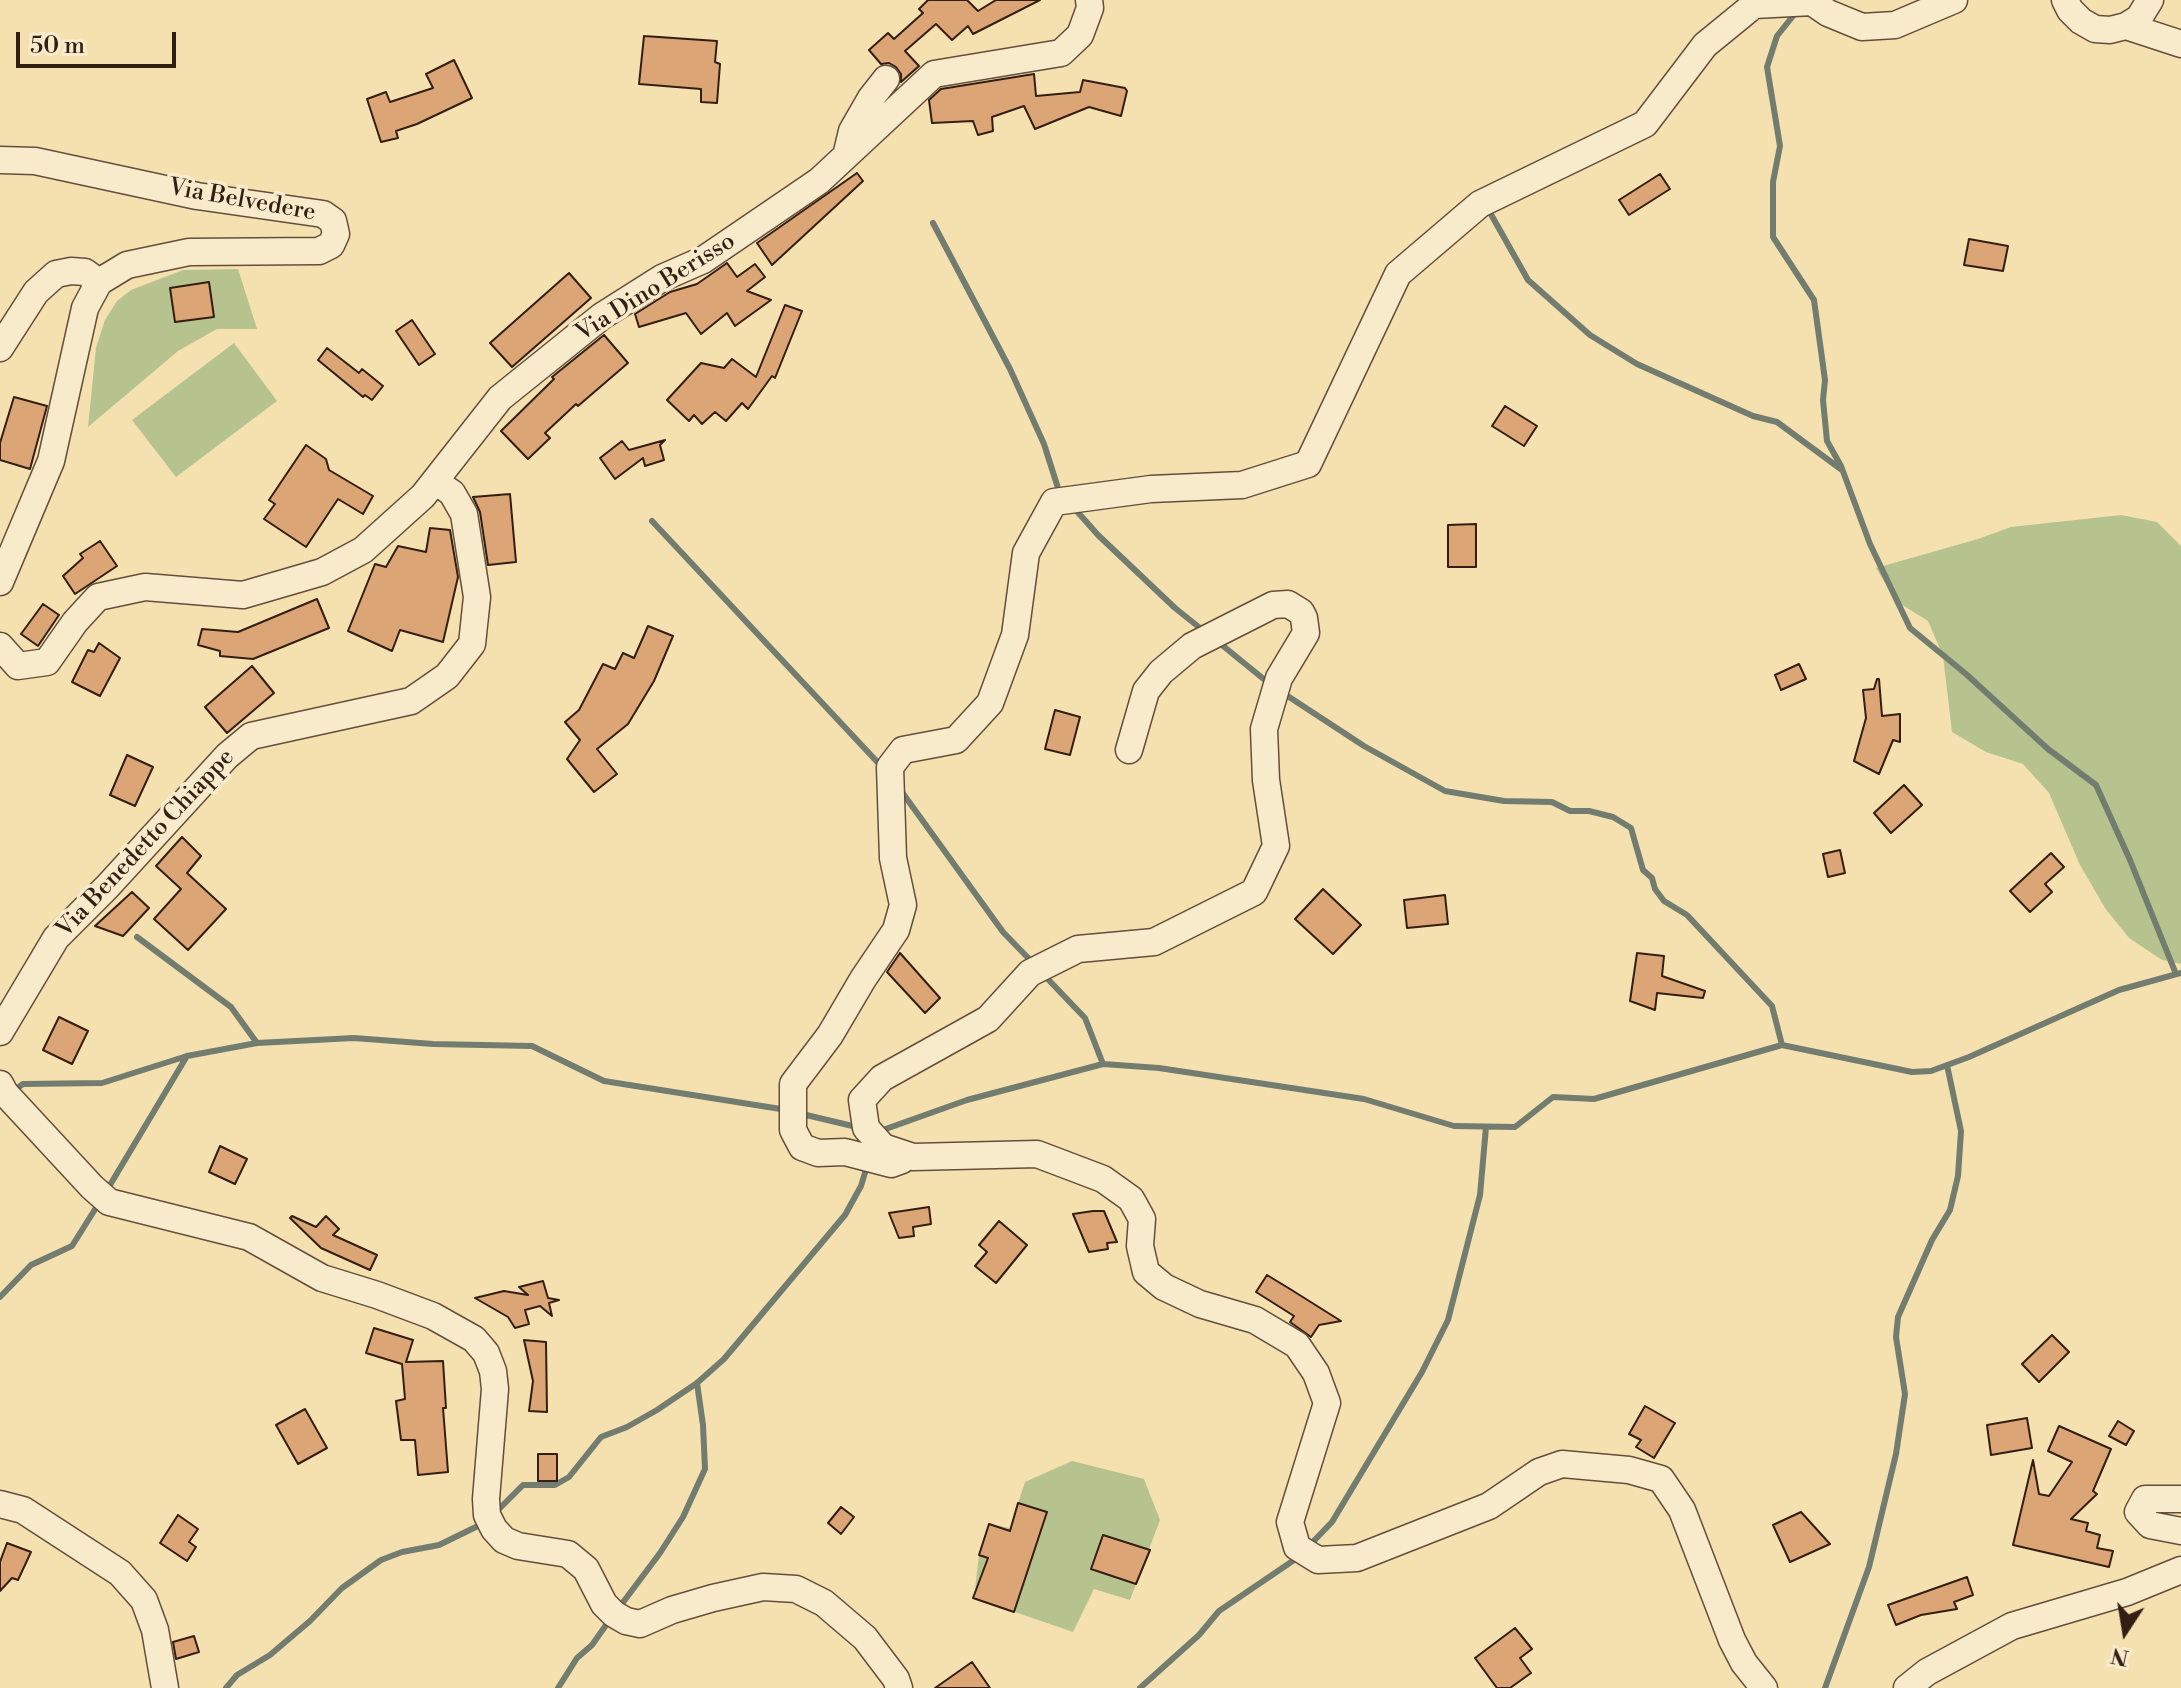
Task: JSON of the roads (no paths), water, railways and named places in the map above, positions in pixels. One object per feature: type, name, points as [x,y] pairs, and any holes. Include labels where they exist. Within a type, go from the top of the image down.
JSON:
[{"type":"street","name":"Via Dino Berisso","points":[[0,646],[18,666],[47,662],[75,622],[98,597],[145,587],[243,595],[322,572],[363,550],[423,496],[500,398],[602,316],[662,278],[703,260],[819,181],[934,74],[1061,53],[1080,35],[1090,8],[1089,0]]},
{"type":"street","points":[[1764,1688],[1744,1663],[1732,1640],[1682,1510],[1661,1479],[1629,1470],[1562,1464],[1539,1472],[1489,1506],[1357,1558],[1318,1560],[1297,1547],[1290,1522],[1327,1403],[1316,1373],[1297,1345],[1255,1320],[1200,1304],[1164,1287],[1146,1272],[1140,1246],[1142,1219],[1131,1199],[1103,1179],[1037,1154],[913,1157],[891,1164],[845,1152],[818,1153],[802,1147],[793,1130],[793,1084],[830,1035],[896,930],[903,905],[893,858],[890,767],[903,750],[956,740],[990,703],[1015,635],[1026,553],[1054,502],[1151,489],[1242,485],[1308,464],[1398,274],[1480,204],[1645,124],[1705,45],[1754,5],[1812,2],[1828,13],[1862,27],[1895,25],[1954,0]]},
{"type":"street","points":[[2065,0],[2081,21],[2095,29],[2110,30],[2126,26],[2139,18],[2150,0]]},
{"type":"street","points":[[2126,26],[2181,44]]},
{"type":"street","points":[[846,156],[852,131],[886,79]]},
{"type":"street","name":"Via Belvedere","points":[[0,160],[35,161],[197,196],[323,214],[336,227],[335,240],[319,251],[189,252],[127,265],[99,282]]},
{"type":"street","points":[[189,252],[308,268]]},
{"type":"street","points":[[0,348],[36,292],[56,274],[85,272],[99,282],[85,308],[51,461],[0,582]]},
{"type":"street","name":"Via Benedetto Chiappe","points":[[0,1032],[56,938],[227,756],[251,736],[411,701],[447,676],[472,644],[477,597],[464,514],[452,493],[435,481]]},
{"type":"street","points":[[913,1157],[883,1147],[866,1128],[862,1100],[882,1078],[988,1019],[1030,973],[1078,949],[1154,942],[1254,892],[1276,846],[1266,780],[1264,729],[1279,678],[1306,633],[1301,612],[1288,604],[1273,605],[1192,646],[1161,672],[1146,691],[1129,750]]},
{"type":"street","points":[[0,1084],[16,1105],[109,1202],[249,1237],[322,1278],[433,1316],[474,1339],[486,1353],[493,1371],[495,1389],[486,1499],[487,1515],[494,1529],[504,1540],[518,1546],[568,1554],[586,1569],[604,1604],[614,1614],[640,1624],[713,1598],[763,1587],[796,1589],[824,1603],[865,1638],[896,1679],[899,1688]]},
{"type":"street","points":[[2181,1499],[2145,1499],[2138,1512],[2150,1525],[2181,1531]]},
{"type":"street","points":[[0,1504],[23,1510],[120,1573],[144,1600],[155,1630],[165,1688]]},
{"type":"street","points":[[1907,1688],[1927,1672],[2012,1626],[2127,1592],[2181,1570]]},
{"type":"waterway","points":[[1797,11],[1777,36],[1767,67],[1780,146],[1773,182],[1773,237],[1814,300],[1825,380],[1823,400],[1827,441],[1841,466],[1870,544],[1910,628],[2048,749],[2096,785],[2176,974]]},
{"type":"waterway","points":[[1488,209],[1528,280],[1590,335],[1637,364],[1753,416],[1777,422],[1842,470]]},
{"type":"waterway","points":[[933,223],[1010,369],[1062,493]]},
{"type":"waterway","points":[[1074,508],[1175,608],[1205,632]]},
{"type":"waterway","points":[[652,521],[882,767]]},
{"type":"waterway","points":[[1217,641],[1271,685]]},
{"type":"waterway","points":[[1283,693],[1364,746],[1445,791],[1504,801],[1552,802],[1570,811],[1589,811],[1613,817],[1631,828],[1643,870],[1652,878],[1655,889],[1664,901],[1687,915],[1772,1006],[1782,1045]]},
{"type":"waterway","points":[[899,788],[1003,932],[1033,963]]},
{"type":"waterway","points":[[137,937],[231,1007],[257,1043]]},
{"type":"waterway","points":[[880,1131],[967,1100],[1103,1064],[1159,1068],[1364,1099],[1454,1126],[1515,1127],[1553,1097],[1594,1099],[1782,1045],[1912,1072],[1931,1071],[2119,990],[2181,973]]},
{"type":"waterway","points":[[1043,974],[1085,1018],[1103,1064]]},
{"type":"waterway","points":[[13,1091],[23,1084],[102,1083],[187,1056],[257,1043],[354,1038],[433,1044],[532,1046],[604,1081],[787,1110]]},
{"type":"waterway","points":[[107,1190],[187,1056]]},
{"type":"waterway","points":[[1825,1688],[1869,1567],[1896,1454],[1905,1394],[1896,1337],[1898,1317],[1932,1240],[1950,1210],[1958,1176],[1961,1131],[1947,1065]]},
{"type":"waterway","points":[[802,1114],[861,1128]]},
{"type":"waterway","points":[[1307,1548],[1332,1522],[1422,1372],[1448,1320],[1480,1195],[1486,1127]]},
{"type":"waterway","points":[[495,1513],[523,1485],[555,1485],[569,1477],[601,1437],[657,1410],[697,1383],[724,1359],[845,1215],[861,1186],[867,1166]]},
{"type":"waterway","points":[[0,1297],[31,1265],[72,1246],[99,1203]]},
{"type":"waterway","points":[[618,1609],[683,1517],[705,1469],[697,1383]]},
{"type":"waterway","points":[[226,1688],[237,1675],[270,1655],[310,1621],[342,1588],[381,1560],[402,1552],[439,1545],[484,1523]]},
{"type":"waterway","points":[[1140,1688],[1199,1635],[1219,1611],[1300,1556]]},
{"type":"waterway","points":[[558,1688],[577,1658],[592,1645],[611,1618]]}]
